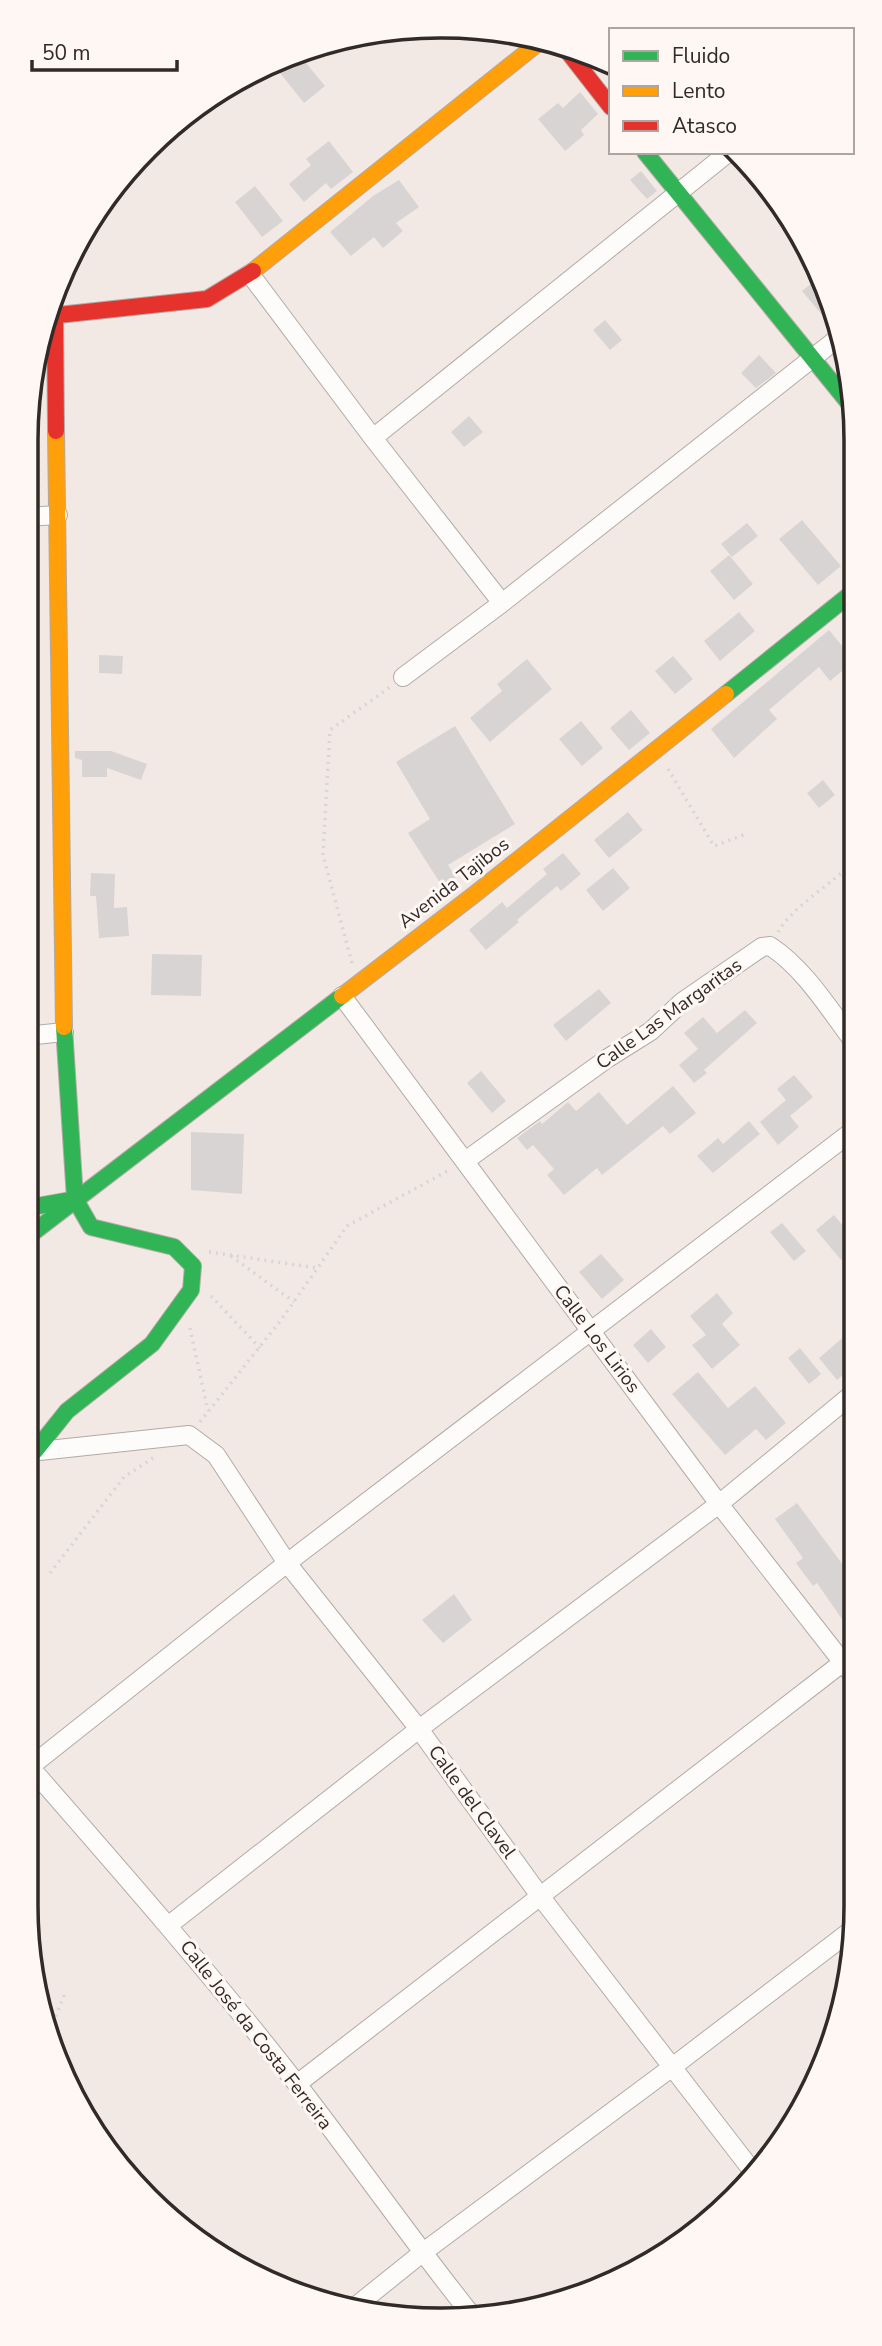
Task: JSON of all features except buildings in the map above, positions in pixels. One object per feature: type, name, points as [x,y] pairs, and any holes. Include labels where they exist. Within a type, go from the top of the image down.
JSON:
[{"type":"street","points":[[59,315],[207,299],[250,274],[531,49]]},
{"type":"street","points":[[576,62],[609,104]]},
{"type":"street","points":[[647,154],[840,392]]},
{"type":"street","points":[[373,438],[725,155]]},
{"type":"street","points":[[250,274],[502,603]]},
{"type":"street","points":[[39,1443],[67,1411],[152,1344],[191,1290],[193,1266],[174,1247],[91,1227],[75,1199],[64,1032],[58,515],[53,335]]},
{"type":"street","points":[[403,677],[502,603],[831,343]]},
{"type":"street","points":[[39,516],[58,515]]},
{"type":"street","name":"Avenida Tajibos","points":[[39,1228],[475,894],[844,599]]},
{"type":"street","points":[[770,946],[804,976],[844,1029]]},
{"type":"street","name":"Calle Las Margaritas","points":[[465,1161],[608,1058],[651,1031],[682,1002],[753,952],[770,946]]},
{"type":"street","name":"Calle Los Lirios","points":[[342,996],[719,1503],[844,1652]]},
{"type":"street","points":[[39,1035],[64,1032]]},
{"type":"street","points":[[39,1759],[287,1563],[844,1138]]},
{"type":"street","name":"Avenida Tajibos","points":[[39,1206],[75,1199]]},
{"type":"street","points":[[169,1925],[419,1729],[719,1503],[844,1401]]},
{"type":"street","points":[[39,1451],[189,1435]]},
{"type":"street","name":"Calle del Clavel","points":[[189,1435],[216,1455],[287,1563],[419,1729],[540,1896],[748,2165]]},
{"type":"street","points":[[297,2084],[844,1662]]},
{"type":"street","name":"Calle José da Costa Ferreira","points":[[39,1780],[169,1925],[297,2084],[465,2307]]},
{"type":"street","points":[[363,2300],[422,2253],[842,1937]]},
{"type":"path","points":[[367,976],[351,962],[323,855],[330,730],[403,677]]},
{"type":"path","points":[[656,749],[714,846],[746,834]]},
{"type":"path","points":[[770,946],[792,915],[844,872]]},
{"type":"path","points":[[189,1435],[260,1348],[347,1226],[465,1161]]},
{"type":"path","points":[[208,1252],[318,1268]]},
{"type":"path","points":[[230,1255],[294,1302]]},
{"type":"path","points":[[192,1276],[260,1348]]},
{"type":"path","points":[[184,1300],[208,1411]]},
{"type":"path","points":[[50,1573],[124,1477],[156,1456]]},
{"type":"path","points":[[55,2018],[65,1993]]},
{"type":"traffic: fast","points":[[647,154],[841,393]]},
{"type":"traffic: fast","points":[[726,694],[844,599]]},
{"type":"traffic: fast","points":[[39,1228],[342,996]]},
{"type":"traffic: fast","points":[[39,1446],[67,1411],[152,1344],[191,1290],[193,1266],[174,1247],[91,1227],[75,1199],[64,1027]]},
{"type":"traffic: fast","points":[[39,1206],[71,1200]]},
{"type":"traffic: slow","points":[[253,271],[531,49]]},
{"type":"traffic: slow","points":[[56,431],[64,1027]]},
{"type":"traffic: slow","points":[[342,996],[726,694]]},
{"type":"traffic: jam","points":[[576,62],[609,104]]},
{"type":"traffic: jam","points":[[59,315],[207,299],[253,271]]},
{"type":"traffic: jam","points":[[55,327],[56,431]]}]
